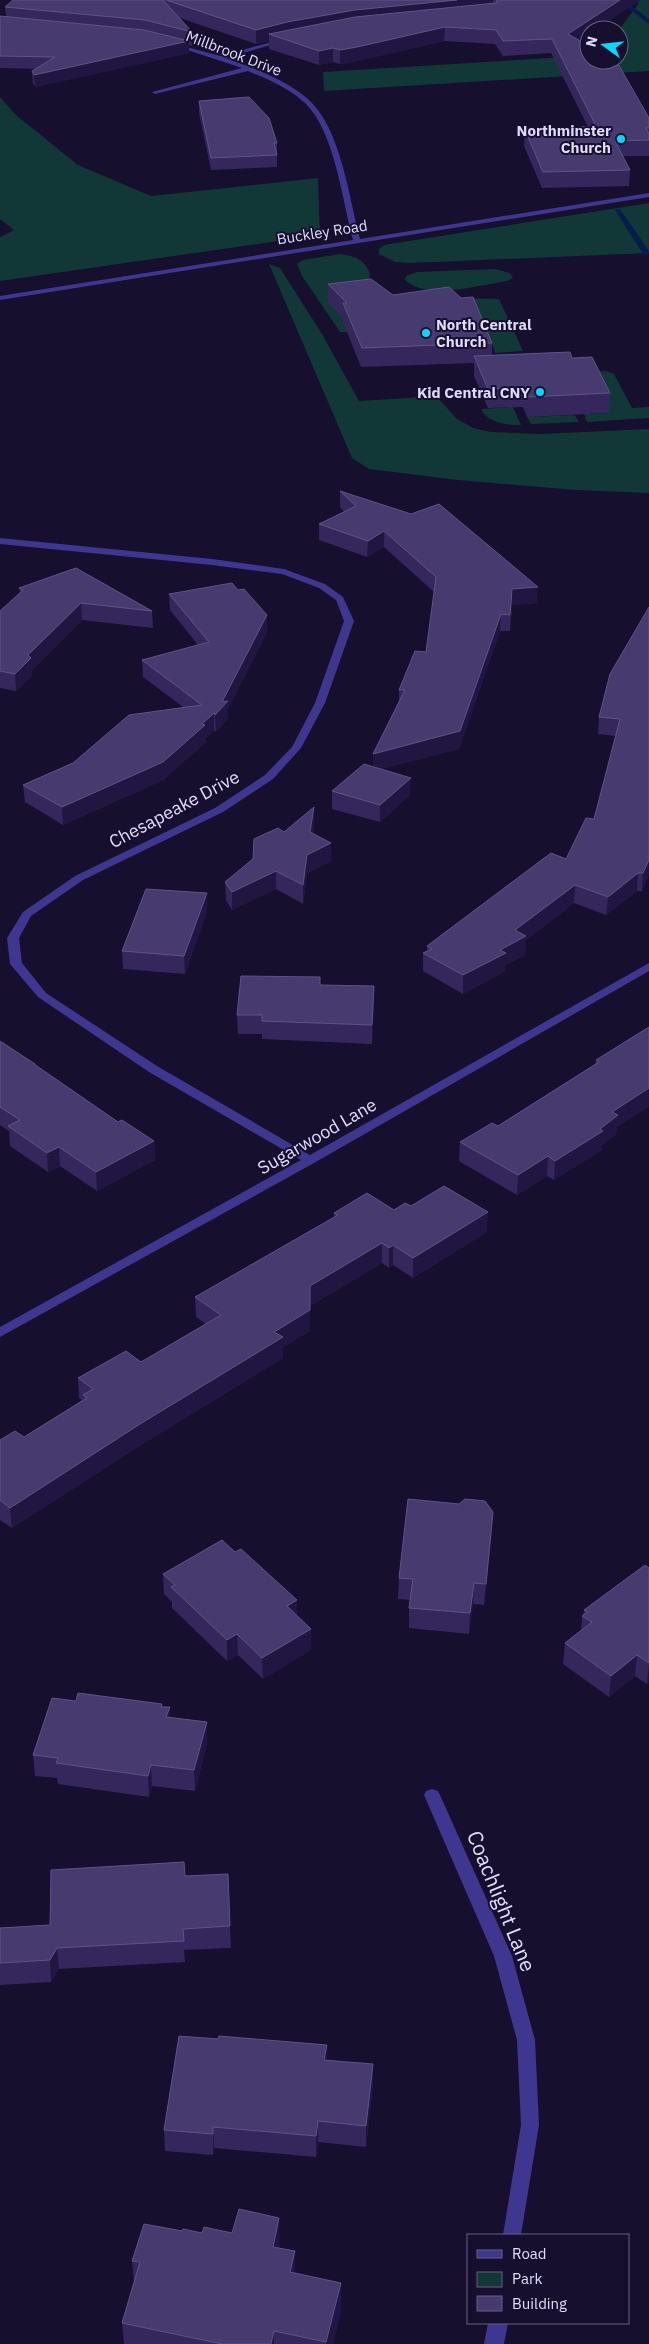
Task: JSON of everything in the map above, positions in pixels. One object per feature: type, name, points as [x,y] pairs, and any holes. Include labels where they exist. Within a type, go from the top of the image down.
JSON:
[{"type":"street","points":[[219,58],[260,45],[295,38]]},
{"type":"street","name":"Millbrook Drive","points":[[167,42],[219,58],[284,86],[316,112],[330,142],[357,241]]},
{"type":"street","points":[[155,92],[247,69]]},
{"type":"street","name":"Buckley Road","points":[[0,298],[649,195]]},
{"type":"street","name":"Chesapeake Drive","points":[[0,541],[212,562],[284,572],[322,586],[340,599],[349,621],[320,703],[296,748],[269,777],[219,810],[79,878],[27,914],[13,938],[16,964],[42,995],[153,1069],[310,1160]]},
{"type":"street","name":"Sugarwood Lane","points":[[0,1333],[310,1160],[649,966]]},
{"type":"street","name":"Coachlight Lane","points":[[432,1796],[503,1956],[526,2040],[530,2125],[512,2234]]},
{"type":"street","points":[[494,2344],[498,2324]]},
{"type":"green space","points":[[630,0],[649,0],[649,71],[324,91],[323,72],[579,56],[579,70],[629,70],[629,20],[626,20],[639,3]]},
{"type":"green space","points":[[0,97],[16,115],[78,165],[151,196],[318,178],[320,235],[0,281],[0,237],[14,230],[0,219]]},
{"type":"green space","points":[[649,203],[649,253],[409,263],[395,262],[379,254],[379,249],[384,245]]},
{"type":"green space","points":[[340,254],[358,259],[365,265],[370,274],[357,332],[340,332],[302,276],[297,264],[303,260]]},
{"type":"green space","points":[[269,264],[280,268],[322,334],[359,401],[424,397],[438,398],[457,419],[473,428],[491,432],[541,434],[649,429],[649,493],[575,490],[458,480],[369,469],[352,458]]},
{"type":"green space","points":[[495,269],[510,273],[513,278],[507,281],[468,288],[440,291],[426,290],[405,280],[406,276],[417,272]]},
{"type":"green space","points":[[464,298],[499,299],[523,351],[495,353],[493,346],[485,346]]},
{"type":"green space","points":[[606,371],[614,374],[632,408],[649,407],[649,418],[587,422],[584,414],[609,413],[595,372]]},
{"type":"green space","points":[[513,407],[521,425],[510,425],[493,420],[481,409]]},
{"type":"green space","points":[[575,415],[579,422],[531,424],[527,417]]},
{"type":"building","points":[[13,0],[163,0],[192,32],[145,20],[5,7]]},
{"type":"building","points":[[166,0],[457,0],[355,10],[287,22],[256,30]]},
{"type":"building","points":[[497,0],[620,0],[589,20],[579,20],[579,27],[568,34],[579,40],[579,70],[622,70],[649,118],[649,128],[646,128],[649,140],[615,141],[630,170],[543,172],[525,130],[596,126],[552,39],[503,41],[496,30],[445,27],[357,47],[340,50],[333,48],[319,51],[269,34],[355,17],[496,3]]},
{"type":"building","points":[[0,16],[144,30],[189,41],[34,75],[32,71],[55,57],[0,56]]},
{"type":"building","points":[[249,97],[269,118],[277,143],[274,143],[277,155],[211,158],[199,101]]},
{"type":"building","points":[[371,279],[393,295],[449,287],[461,298],[473,297],[492,343],[362,348],[343,303],[347,303],[328,284]]},
{"type":"building","points":[[570,352],[572,358],[592,357],[610,393],[528,397],[524,387],[488,389],[474,356]]},
{"type":"building","points":[[340,491],[411,514],[439,504],[538,587],[512,589],[510,615],[501,614],[460,731],[373,754],[405,690],[399,690],[415,651],[426,652],[436,577],[384,531],[368,541],[319,524],[356,506]]},
{"type":"building","points":[[76,568],[152,611],[81,603],[28,655],[31,658],[15,674],[0,671],[0,611],[23,590],[19,588]]},
{"type":"building","points":[[232,583],[238,590],[244,589],[267,615],[222,702],[228,701],[215,715],[214,713],[202,724],[205,725],[163,762],[62,807],[23,785],[73,763],[129,715],[202,705],[142,660],[209,642],[169,594]]},
{"type":"building","points":[[649,607],[649,860],[643,873],[638,873],[608,897],[575,885],[515,930],[526,936],[500,950],[506,953],[463,975],[423,953],[432,949],[427,946],[551,853],[566,859],[586,818],[594,819],[620,719],[599,717],[610,674]]},
{"type":"building","points":[[364,764],[411,778],[380,805],[332,791]]},
{"type":"building","points":[[314,807],[310,832],[331,843],[307,855],[303,885],[276,871],[232,892],[225,882],[253,859],[254,839],[278,828],[284,832]]},
{"type":"building","points":[[146,889],[207,893],[184,956],[122,951]]},
{"type":"building","points":[[241,976],[320,977],[320,985],[374,986],[372,1025],[262,1021],[262,1015],[237,1015]]},
{"type":"building","points":[[649,1027],[649,1088],[612,1112],[618,1115],[600,1129],[603,1131],[555,1161],[548,1156],[518,1175],[460,1142],[492,1123],[498,1126],[599,1062],[596,1060]]},
{"type":"building","points":[[0,1041],[118,1122],[122,1120],[154,1141],[96,1172],[59,1147],[47,1153],[8,1126],[20,1120],[0,1107]]},
{"type":"building","points":[[444,1186],[488,1212],[413,1258],[393,1245],[389,1248],[382,1243],[310,1286],[310,1310],[274,1332],[283,1337],[140,1424],[10,1508],[0,1500],[0,1440],[15,1431],[24,1437],[87,1398],[83,1395],[93,1389],[78,1378],[126,1351],[141,1362],[221,1315],[195,1297],[338,1215],[334,1213],[367,1193],[394,1210],[405,1203],[411,1206]]},
{"type":"building","points":[[408,1499],[459,1504],[465,1499],[485,1501],[493,1512],[486,1584],[474,1583],[470,1613],[409,1608],[413,1579],[399,1578]]},
{"type":"building","points":[[222,1540],[235,1552],[241,1549],[297,1600],[287,1606],[311,1629],[262,1658],[237,1634],[227,1640],[171,1587],[175,1585],[163,1574]]},
{"type":"building","points":[[645,1565],[649,1568],[649,1663],[637,1655],[611,1676],[565,1643],[592,1622],[582,1616],[588,1612],[584,1610]]},
{"type":"building","points":[[78,1693],[162,1704],[161,1707],[170,1707],[166,1717],[207,1722],[194,1770],[151,1765],[148,1776],[56,1763],[58,1758],[33,1755],[52,1698],[76,1701]]},
{"type":"building","points":[[184,1862],[185,1876],[228,1874],[230,1926],[183,1929],[184,1941],[57,1948],[50,1960],[0,1963],[0,1928],[50,1925],[51,1870]]},
{"type":"building","points":[[179,2036],[218,2039],[219,2036],[327,2045],[324,2060],[373,2064],[366,2126],[318,2121],[316,2136],[213,2127],[213,2134],[164,2130]]},
{"type":"building","points":[[239,2209],[279,2218],[273,2247],[295,2251],[290,2272],[341,2283],[326,2342],[274,2331],[271,2344],[222,2344],[122,2323],[140,2262],[132,2261],[144,2224],[202,2233],[204,2227],[232,2233]]},
{"type":"waterway","points":[[620,0],[649,22]]},
{"type":"waterway","points":[[618,210],[646,252]]},
{"type":"place","name":"Northminster Church","points":[[621,139]]},
{"type":"place","name":"North Central Church","points":[[426,333]]},
{"type":"place","name":"Kid Central CNY","points":[[540,392]]}]
